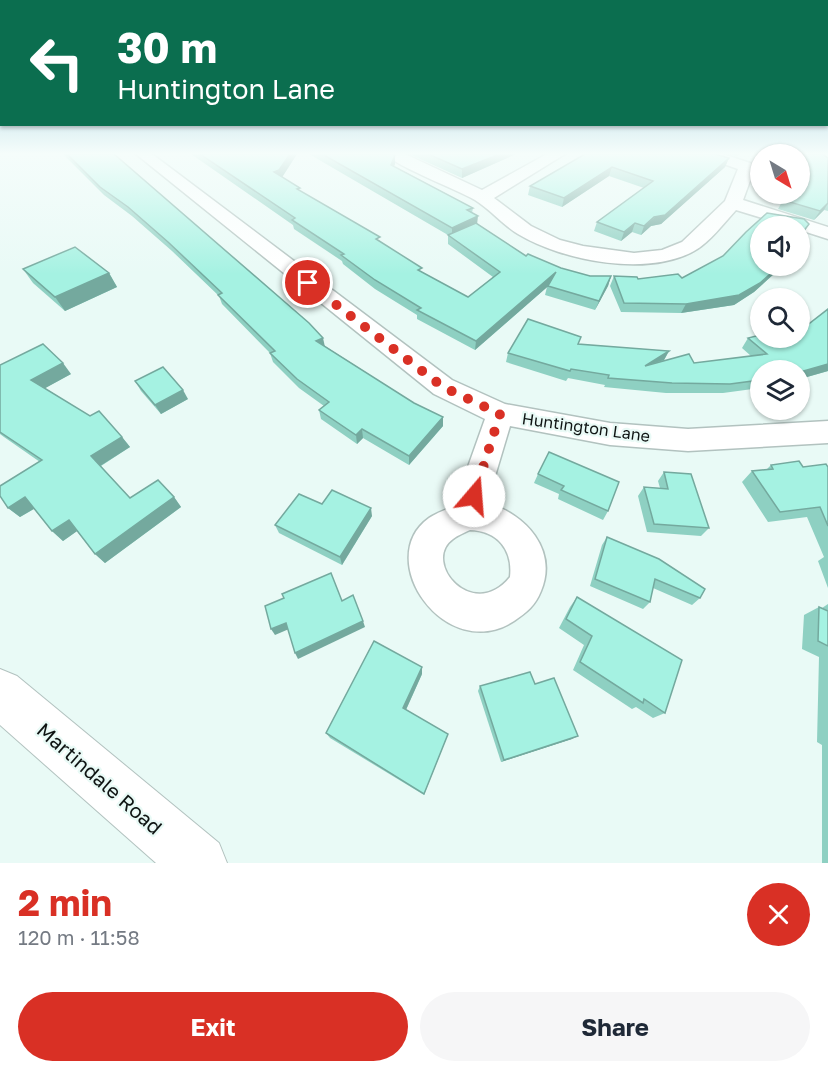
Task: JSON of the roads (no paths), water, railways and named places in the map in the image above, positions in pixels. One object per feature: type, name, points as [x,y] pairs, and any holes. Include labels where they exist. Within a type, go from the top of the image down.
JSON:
[{"type":"main road","name":"Martindale Road","points":[[0,693],[199,863]]},
{"type":"street","name":"Huntington Lane","points":[[195,194],[443,387],[500,414],[610,434],[688,440],[827,434]]},
{"type":"street","points":[[476,194],[524,230],[553,244],[582,252],[634,259],[666,256],[688,246],[733,203],[736,194]]},
{"type":"street","points":[[482,197],[487,194]]},
{"type":"street","points":[[733,203],[828,232]]},
{"type":"street","points":[[467,516],[500,414]]}]
